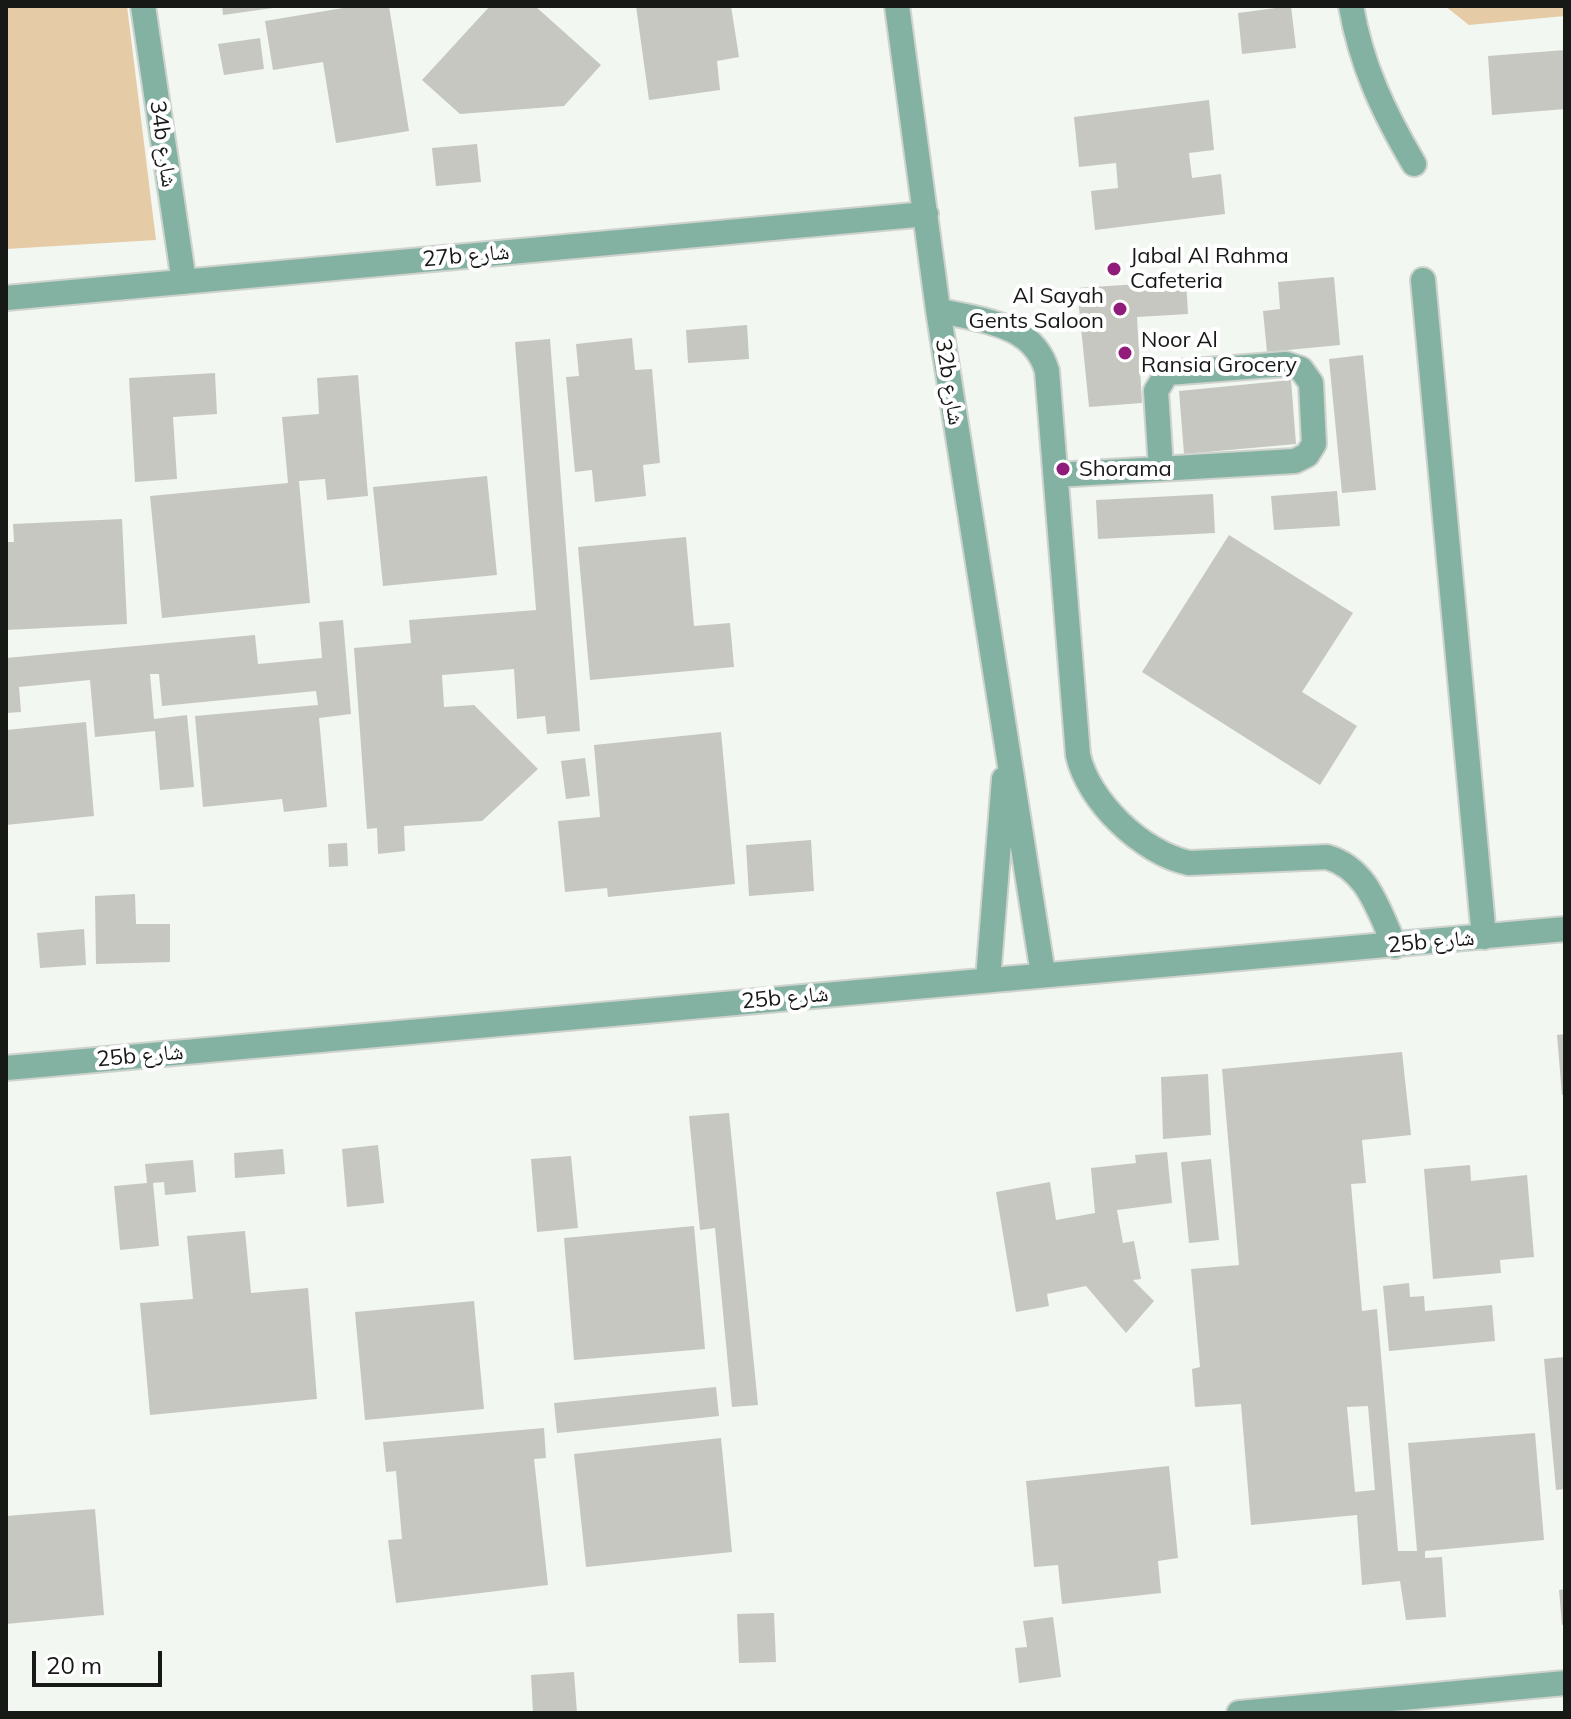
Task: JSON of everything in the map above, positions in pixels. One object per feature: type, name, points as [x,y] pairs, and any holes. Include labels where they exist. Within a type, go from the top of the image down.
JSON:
[{"type":"street","name":"34b شارع","points":[[143,6],[184,282]]},
{"type":"street","name":"32b شارع","points":[[897,6],[938,310],[1043,974]]},
{"type":"street","points":[[1351,6],[1367,71],[1381,106],[1414,164]]},
{"type":"street","name":"27b شارع","points":[[6,298],[926,214]]},
{"type":"street","points":[[1423,280],[1484,937]]},
{"type":"street","points":[[938,310],[1009,328],[1035,343],[1047,371],[1078,755],[1094,795],[1158,852],[1173,859],[1189,863],[1327,857],[1339,860],[1361,876],[1395,946]]},
{"type":"street","points":[[1056,475],[1161,469],[1295,461],[1307,455],[1314,444],[1307,375],[1301,369],[1286,364],[1167,373],[1156,391],[1161,469]]},
{"type":"street","name":"32b شارع","points":[[988,979],[1007,757]]},
{"type":"street","name":"25b شارع","points":[[6,1068],[1565,929]]},
{"type":"street","points":[[1239,1713],[1565,1683]]},
{"type":"shaded area","points":[[6,6],[127,6],[156,240],[6,249]]},
{"type":"shaded area","points":[[1445,6],[1565,6],[1565,16],[1469,25]]},
{"type":"building","points":[[222,6],[273,6],[273,8],[223,15]]},
{"type":"building","points":[[355,6],[389,6],[409,131],[336,143],[323,62],[273,70],[265,21]]},
{"type":"building","points":[[490,6],[535,6],[601,65],[564,106],[460,114],[422,80]]},
{"type":"building","points":[[636,6],[731,6],[739,57],[717,61],[720,90],[649,100]]},
{"type":"building","points":[[1291,6],[1296,48],[1242,54],[1238,13]]},
{"type":"building","points":[[260,38],[264,69],[224,75],[218,44]]},
{"type":"building","points":[[1565,50],[1565,109],[1492,115],[1488,56]]},
{"type":"building","points":[[1209,100],[1214,150],[1189,153],[1192,178],[1221,174],[1225,214],[1095,230],[1091,191],[1118,188],[1116,163],[1079,167],[1074,117]]},
{"type":"building","points":[[477,144],[481,182],[436,186],[432,148]]},
{"type":"building","points":[[1334,277],[1340,345],[1267,352],[1263,311],[1280,309],[1278,282]]},
{"type":"building","points":[[1186,281],[1188,314],[1137,317],[1142,403],[1089,407],[1077,288]]},
{"type":"building","points":[[747,325],[749,359],[688,363],[686,330]]},
{"type":"building","points":[[632,338],[635,370],[652,369],[660,463],[643,465],[646,496],[595,502],[592,470],[575,472],[566,377],[579,376],[576,344]]},
{"type":"building","points":[[550,339],[580,731],[547,734],[545,716],[517,719],[514,669],[442,675],[444,707],[474,705],[538,769],[482,821],[404,826],[405,851],[378,854],[377,828],[367,829],[354,648],[411,643],[409,620],[536,610],[515,342]]},
{"type":"building","points":[[1363,355],[1376,490],[1342,493],[1329,359]]},
{"type":"building","points":[[215,373],[217,414],[173,417],[177,479],[135,482],[129,378]]},
{"type":"building","points":[[358,375],[368,496],[327,500],[325,479],[299,481],[310,603],[162,618],[150,496],[288,483],[282,417],[319,414],[317,378]]},
{"type":"building","points":[[1291,380],[1296,444],[1184,454],[1179,391]]},
{"type":"building","points":[[487,476],[497,575],[383,586],[373,487]]},
{"type":"building","points":[[1337,491],[1340,526],[1274,530],[1271,496]]},
{"type":"building","points":[[1213,494],[1215,533],[1098,539],[1096,500]]},
{"type":"building","points":[[122,519],[127,624],[6,630],[6,542],[14,542],[13,524]]},
{"type":"building","points":[[1229,535],[1353,613],[1302,692],[1357,726],[1320,785],[1142,672]]},
{"type":"building","points":[[686,537],[694,626],[730,623],[734,667],[590,680],[578,547]]},
{"type":"building","points":[[343,620],[351,714],[319,718],[327,807],[284,812],[282,799],[203,807],[195,716],[318,705],[316,691],[162,706],[159,674],[150,674],[154,719],[187,715],[194,787],[160,790],[155,731],[95,737],[90,680],[19,687],[21,712],[6,713],[6,658],[255,635],[258,664],[322,658],[319,622]]},
{"type":"building","points":[[86,722],[94,816],[6,825],[6,730]]},
{"type":"building","points":[[721,732],[735,884],[608,897],[607,888],[565,892],[558,821],[600,817],[594,745]]},
{"type":"building","points":[[585,758],[590,796],[566,799],[561,761]]},
{"type":"building","points":[[811,840],[814,891],[749,896],[746,845]]},
{"type":"building","points":[[347,843],[348,866],[329,867],[328,844]]},
{"type":"building","points":[[135,894],[136,924],[170,924],[170,962],[96,964],[95,896]]},
{"type":"building","points":[[84,929],[86,965],[40,968],[37,933]]},
{"type":"building","points":[[1565,1034],[1565,1095],[1562,1095],[1557,1035]]},
{"type":"building","points":[[1402,1052],[1411,1135],[1362,1140],[1366,1183],[1351,1184],[1362,1311],[1377,1309],[1398,1551],[1417,1551],[1408,1443],[1535,1433],[1544,1540],[1425,1551],[1425,1558],[1442,1557],[1446,1617],[1406,1620],[1400,1581],[1362,1585],[1357,1515],[1251,1525],[1241,1404],[1195,1407],[1192,1369],[1200,1367],[1191,1269],[1239,1265],[1222,1069]],"holes":[[[1368,1406],[1375,1490],[1355,1492],[1347,1407]]]},
{"type":"building","points":[[1208,1074],[1211,1135],[1163,1139],[1161,1077]]},
{"type":"building","points":[[729,1113],[758,1405],[732,1407],[715,1228],[700,1230],[689,1116]]},
{"type":"building","points":[[378,1145],[384,1203],[347,1207],[342,1149]]},
{"type":"building","points":[[283,1149],[285,1174],[235,1178],[234,1153]]},
{"type":"building","points":[[1167,1152],[1172,1203],[1117,1210],[1123,1243],[1134,1241],[1141,1279],[1133,1280],[1154,1301],[1126,1333],[1086,1286],[1047,1294],[1049,1306],[1016,1312],[996,1192],[1050,1182],[1056,1220],[1095,1213],[1091,1168],[1136,1163],[1135,1155]]},
{"type":"building","points":[[571,1156],[578,1228],[537,1232],[531,1159]]},
{"type":"building","points":[[1211,1159],[1219,1240],[1189,1243],[1181,1162]]},
{"type":"building","points":[[193,1160],[196,1192],[165,1195],[164,1182],[153,1183],[159,1246],[120,1250],[114,1186],[147,1183],[145,1164]]},
{"type":"building","points":[[1470,1165],[1471,1181],[1527,1175],[1534,1257],[1500,1260],[1501,1273],[1433,1279],[1424,1169]]},
{"type":"building","points":[[694,1226],[705,1349],[574,1360],[564,1238]]},
{"type":"building","points":[[245,1231],[251,1293],[308,1288],[317,1399],[150,1415],[140,1303],[193,1299],[187,1236]]},
{"type":"building","points":[[1409,1283],[1410,1297],[1424,1296],[1425,1311],[1492,1305],[1495,1341],[1389,1351],[1383,1286]]},
{"type":"building","points":[[474,1301],[484,1409],[365,1420],[355,1312]]},
{"type":"building","points":[[1565,1357],[1565,1489],[1556,1490],[1544,1359]]},
{"type":"building","points":[[716,1387],[719,1416],[557,1433],[554,1403]]},
{"type":"building","points":[[544,1428],[546,1458],[534,1459],[548,1585],[396,1603],[388,1540],[402,1539],[396,1471],[386,1472],[383,1442]]},
{"type":"building","points":[[721,1438],[732,1552],[586,1567],[574,1454]]},
{"type":"building","points":[[1169,1466],[1178,1558],[1158,1561],[1161,1593],[1062,1604],[1058,1565],[1034,1567],[1026,1481]]},
{"type":"building","points":[[95,1509],[104,1615],[6,1624],[6,1516]]},
{"type":"building","points":[[1565,1589],[1565,1624],[1562,1625],[1559,1590]]},
{"type":"building","points":[[774,1613],[776,1662],[739,1663],[737,1614]]},
{"type":"building","points":[[1053,1617],[1061,1677],[1019,1683],[1015,1648],[1027,1647],[1023,1621]]},
{"type":"building","points":[[574,1672],[577,1713],[533,1713],[531,1675]]},
{"type":"place","name":"Jabal Al Rahma Cafeteria","points":[[1114,269]]},
{"type":"place","name":"Al Sayah Gents Saloon","points":[[1120,309]]},
{"type":"place","name":"Noor Al Ransia Grocery","points":[[1125,353]]},
{"type":"place","name":"Shorama","points":[[1063,469]]}]
